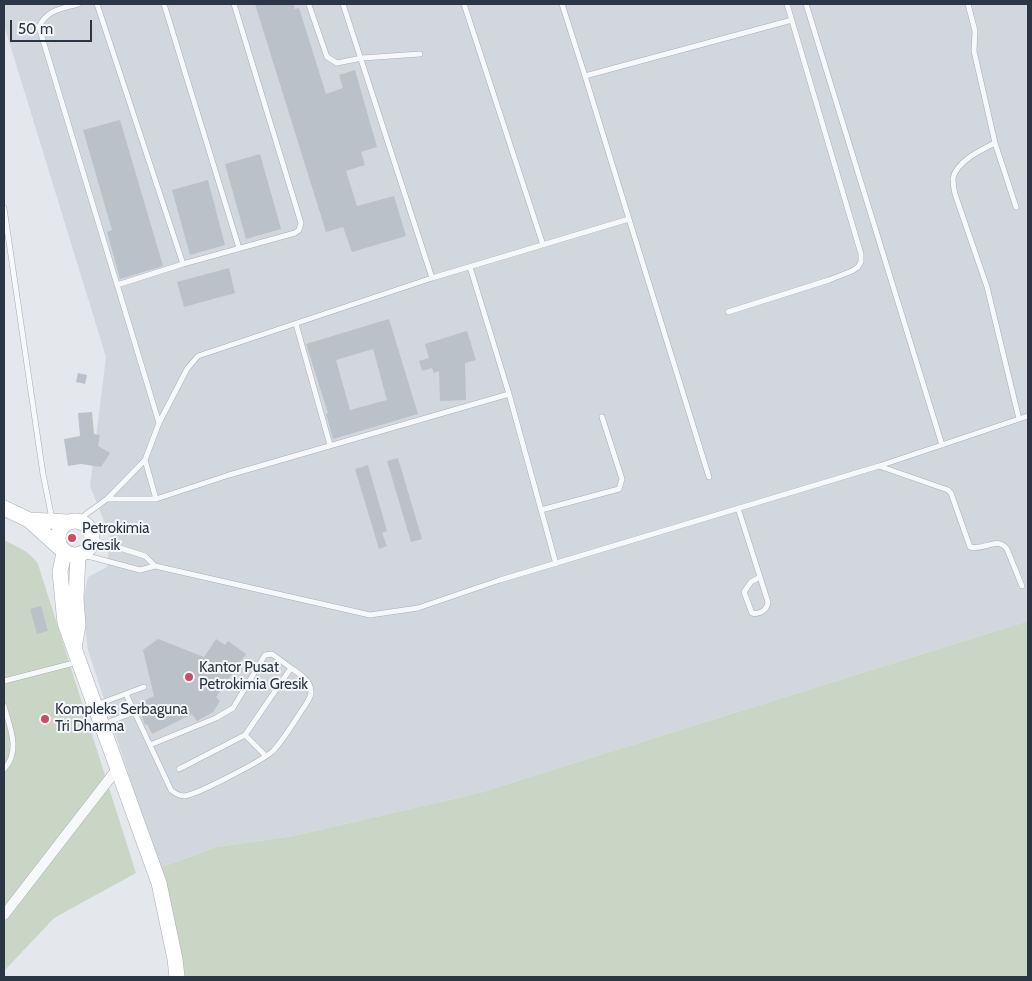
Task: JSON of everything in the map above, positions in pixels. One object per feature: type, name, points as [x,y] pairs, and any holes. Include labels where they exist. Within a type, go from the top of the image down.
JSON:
[{"type":"main road","points":[[4,508],[30,520],[71,553]]},
{"type":"main road","points":[[30,520],[73,521],[87,525],[92,534],[88,548],[71,553]]},
{"type":"main road","points":[[73,521],[60,528],[57,539],[71,553],[78,625],[76,656],[159,883],[176,960],[177,977]]},
{"type":"street","points":[[4,914],[117,769]]},
{"type":"lane","points":[[78,4],[48,14],[43,18],[39,27],[159,423]]},
{"type":"lane","points":[[97,4],[183,264]]},
{"type":"lane","points":[[164,4],[239,248]]},
{"type":"lane","points":[[118,285],[299,230],[301,223],[234,4]]},
{"type":"lane","points":[[343,4],[432,278]]},
{"type":"lane","points":[[464,4],[543,245]]},
{"type":"lane","points":[[562,4],[710,476]]},
{"type":"lane","points":[[728,312],[829,280],[852,271],[861,262],[861,254],[786,4]]},
{"type":"lane","points":[[806,4],[942,445]]},
{"type":"lane","points":[[968,4],[975,30],[974,50],[995,143],[1016,206]]},
{"type":"lane","points":[[309,5],[327,57],[337,63],[362,58],[420,54]]},
{"type":"lane","points":[[585,76],[792,20]]},
{"type":"lane","points":[[995,143],[972,156],[959,168],[953,178],[955,194],[988,287],[1019,419]]},
{"type":"lane","points":[[4,208],[43,474],[52,521]]},
{"type":"lane","points":[[73,521],[107,499],[145,460],[159,423],[188,368],[198,356],[432,278],[629,219]]},
{"type":"lane","points":[[470,267],[509,394],[556,564]]},
{"type":"lane","points":[[296,324],[330,445]]},
{"type":"lane","points":[[107,499],[156,499],[228,475],[509,394]]},
{"type":"lane","points":[[71,553],[140,570],[155,566],[370,615],[418,608],[879,466],[1028,416]]},
{"type":"lane","points":[[541,510],[615,491],[621,485],[622,479],[602,417]]},
{"type":"lane","points":[[145,460],[156,499]]},
{"type":"lane","points":[[879,466],[945,488],[952,493],[970,547],[977,549],[998,543],[1003,544],[1007,549],[1022,586]]},
{"type":"lane","points":[[738,508],[748,537],[754,558],[760,577],[768,604],[762,612],[756,614],[752,613],[744,592],[752,582],[760,577]]},
{"type":"lane","points":[[92,539],[145,556],[155,566]]},
{"type":"lane","points":[[126,694],[170,790],[177,795],[184,796],[195,793],[266,756],[286,735],[311,696],[310,686],[307,681],[272,654],[265,655],[233,708],[216,718],[150,745]]},
{"type":"lane","points":[[4,682],[76,656]]},
{"type":"lane","points":[[179,769],[245,735],[291,668]]},
{"type":"lane","points":[[95,705],[144,687]]},
{"type":"lane","points":[[4,706],[14,747],[10,760],[4,769]]},
{"type":"lane","points":[[102,724],[134,712]]},
{"type":"lane","points":[[245,735],[266,756]]},
{"type":"shaded area","name":"Petrokimia Gresik","points":[[4,4],[1028,4],[1028,621],[479,793],[293,836],[217,847],[159,868],[88,650],[82,606],[88,577],[107,567],[110,536],[90,486],[106,357],[4,25]]},
{"type":"green space","name":"Kompleks Serbaguna Tri Dharma","points":[[4,540],[27,553],[38,564],[136,873],[54,918],[4,971]]},
{"type":"green space","points":[[1028,621],[1028,977],[178,977],[159,868],[217,847],[293,836],[479,793]]},
{"type":"building","points":[[255,4],[293,4],[295,9],[299,8],[326,94],[343,88],[339,75],[355,70],[377,147],[361,152],[365,165],[346,171],[357,206],[394,196],[406,236],[352,252],[343,227],[326,232]]},
{"type":"building","points":[[120,120],[163,266],[120,279],[107,232],[112,230],[83,130]]},
{"type":"building","points":[[260,154],[281,229],[246,239],[225,164]]},
{"type":"building","points":[[208,180],[225,245],[190,255],[172,190]]},
{"type":"building","points":[[229,268],[235,293],[184,307],[177,282]]},
{"type":"building","points":[[389,319],[418,414],[333,439],[326,414],[328,413],[306,344]],"holes":[[[373,349],[387,400],[350,410],[336,360]]]},
{"type":"building","points":[[467,331],[476,360],[465,363],[466,400],[440,401],[439,371],[434,373],[432,368],[422,371],[419,361],[429,358],[425,344]]},
{"type":"building","points":[[78,373],[87,375],[85,384],[76,382]]},
{"type":"building","points":[[92,412],[94,434],[100,435],[98,446],[110,453],[101,467],[81,464],[68,466],[64,439],[80,436],[78,413]]},
{"type":"building","points":[[398,458],[422,539],[411,542],[387,461]]},
{"type":"building","points":[[368,465],[387,531],[382,533],[387,546],[379,549],[355,469]]},
{"type":"building","points":[[41,606],[48,631],[37,634],[30,609]]},
{"type":"building","name":"Kantor Pusat Petrokimia Gresik","points":[[158,639],[204,657],[216,639],[225,645],[228,641],[246,654],[216,697],[220,701],[213,712],[197,721],[192,714],[152,734],[147,724],[145,725],[138,704],[154,696],[143,650]]},
{"type":"place","name":"Petrokimia Gresik","points":[[72,538]]},
{"type":"place","name":"Kantor Pusat Petrokimia Gresik","points":[[189,677]]},
{"type":"place","name":"Kompleks Serbaguna Tri Dharma","points":[[45,719]]}]
